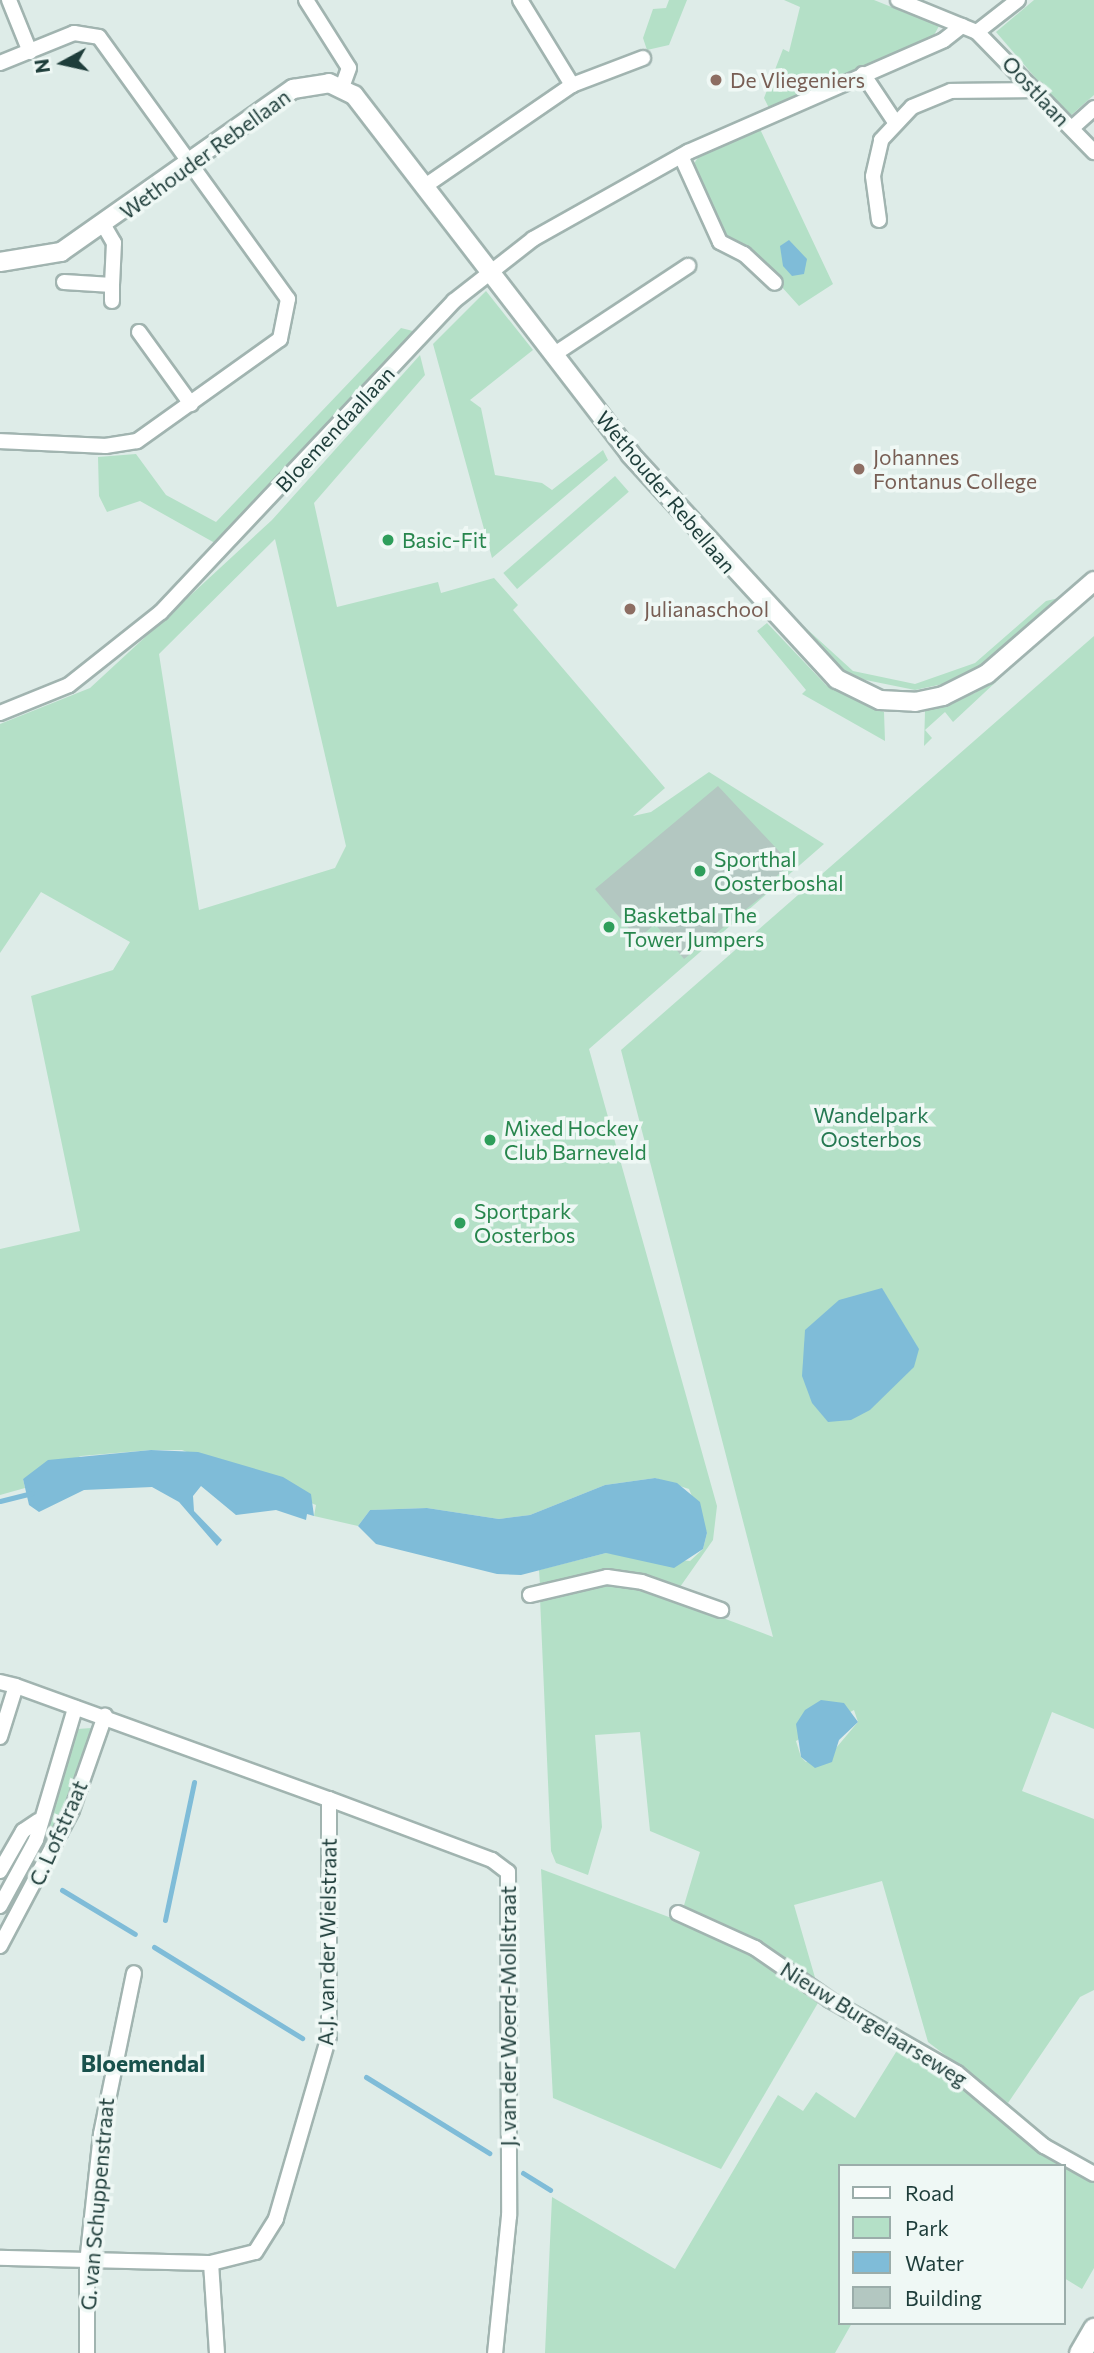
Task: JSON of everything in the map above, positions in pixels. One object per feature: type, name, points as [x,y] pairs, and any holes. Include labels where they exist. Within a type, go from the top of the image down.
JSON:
[{"type":"main road","points":[[1080,2353],[1094,2329]]},
{"type":"street","points":[[9,0],[30,52]]},
{"type":"street","points":[[306,0],[349,68],[342,87]]},
{"type":"street","points":[[520,0],[572,85]]},
{"type":"street","points":[[898,0],[977,32],[1018,0]]},
{"type":"street","name":"Bloemendaallaan","points":[[0,713],[69,685],[161,612],[454,301],[490,271],[579,209],[681,156],[944,40],[962,26]]},
{"type":"street","name":"Oostlaan","points":[[977,32],[1094,152]]},
{"type":"street","points":[[0,63],[74,33],[99,37],[288,299],[280,340],[137,441],[105,446],[0,441]]},
{"type":"street","points":[[425,186],[572,85],[643,58]]},
{"type":"street","points":[[863,74],[895,122]]},
{"type":"street","name":"Wethouder Rebellaan","points":[[0,262],[61,252],[104,226],[293,89],[311,82],[342,87],[354,95],[553,355],[728,566],[820,666],[860,692],[915,702],[966,687],[1094,581]]},
{"type":"street","points":[[878,220],[873,176],[881,140],[895,122],[912,107],[951,91],[1036,90]]},
{"type":"street","points":[[1072,128],[1094,108]]},
{"type":"street","points":[[681,156],[720,242],[744,254],[775,283]]},
{"type":"street","name":"Wethouder Rebellaan","points":[[104,226],[114,243],[112,301]]},
{"type":"street","points":[[553,355],[688,266]]},
{"type":"street","points":[[64,282],[112,285]]},
{"type":"street","points":[[139,332],[191,404]]},
{"type":"street","points":[[530,1595],[607,1577],[642,1581],[721,1609]]},
{"type":"street","points":[[0,1682],[104,1716],[329,1799]]},
{"type":"street","points":[[0,1737],[16,1686]]},
{"type":"street","points":[[0,1906],[32,1850],[38,1821],[75,1708]]},
{"type":"street","name":"C. Lofstraat","points":[[0,1945],[72,1810],[104,1716]]},
{"type":"street","name":"A.J. van der Wielstraat","points":[[0,2258],[87,2263],[211,2263],[255,2252],[276,2219],[324,2066],[330,2035],[329,1799]]},
{"type":"street","name":"J. van der Woerd-Mollstraat","points":[[329,1799],[492,1860],[508,1872],[509,2216],[495,2353]]},
{"type":"street","points":[[0,1871],[23,1831],[38,1821]]},
{"type":"street","name":"Nieuw Burgelaarseweg","points":[[678,1913],[755,1948],[830,2000],[957,2073],[1044,2146],[1094,2174]]},
{"type":"street","name":"G. van Schuppenstraat","points":[[87,2353],[87,2263],[103,2121],[134,1973]]},
{"type":"street","points":[[211,2263],[217,2353]]},
{"type":"green space","points":[[669,0],[687,0],[669,45],[647,50],[643,38],[653,9],[666,8]]},
{"type":"green space","points":[[784,0],[874,0],[939,26],[933,37],[769,108],[764,98],[783,49],[789,52],[800,7]]},
{"type":"green space","points":[[1034,0],[1094,0],[1094,95],[1069,117],[996,32]]},
{"type":"green space","points":[[760,129],[833,284],[799,306],[745,246],[725,234],[693,165],[699,156]]},
{"type":"green space","points":[[486,291],[533,350],[470,400],[481,408],[495,475],[542,483],[552,490],[603,450],[608,460],[492,558],[433,344]]},
{"type":"green space","points":[[401,328],[417,332],[222,547],[140,501],[107,512],[99,496],[98,457],[136,454],[166,495],[216,522]]},
{"type":"green space","points":[[420,355],[425,375],[314,503],[337,607],[438,582],[441,593],[494,578],[518,605],[513,610],[665,788],[633,816],[651,812],[709,772],[824,844],[589,1049],[717,1506],[713,1540],[680,1587],[609,1569],[540,1585],[539,1570],[606,1553],[690,1561],[703,1549],[707,1533],[689,1489],[655,1478],[605,1485],[530,1515],[499,1519],[427,1508],[370,1510],[358,1526],[314,1516],[316,1505],[182,1450],[151,1450],[81,1456],[23,1479],[25,1488],[0,1495],[0,1249],[80,1231],[31,996],[113,970],[130,942],[41,892],[0,953],[0,724],[90,688],[272,520]],"holes":[[[275,539],[346,846],[335,868],[199,910],[159,654]]]},
{"type":"green space","points":[[615,476],[629,492],[517,589],[503,573]]},
{"type":"green space","points":[[1063,597],[977,669],[957,681],[915,690],[851,677],[792,625],[797,620],[853,671],[915,684],[975,663],[1046,601]]},
{"type":"green space","points":[[1063,619],[953,722],[945,712],[925,730],[932,738],[924,746],[925,711],[975,693]]},
{"type":"green space","points":[[767,623],[826,685],[884,712],[885,741],[802,694],[806,690],[757,631]]},
{"type":"green space","name":"Wandelpark Oosterbos","points":[[1094,636],[1094,1729],[1052,1712],[1022,1791],[1094,1819],[1094,1990],[1080,1997],[1008,2103],[928,2042],[882,1881],[794,1905],[816,1981],[682,1912],[700,1852],[650,1831],[640,1732],[595,1735],[602,1827],[588,1875],[556,1863],[551,1851],[540,1598],[608,1582],[638,1586],[773,1637],[621,1050]],"holes":[[[854,1710],[858,1722],[836,1748],[806,1762],[801,1757],[796,1741]]]},
{"type":"green space","points":[[91,1728],[65,1812],[28,1880],[23,1877],[78,1729]]},
{"type":"green space","points":[[541,1869],[738,1943],[822,1996],[721,2169],[553,2098]]},
{"type":"green space","points":[[901,2044],[962,2083],[1045,2155],[1063,2164],[838,2164],[838,2325],[851,2325],[835,2353],[545,2353],[552,2197],[675,2269],[778,2095],[803,2111],[816,2092],[855,2118]]},
{"type":"green space","points":[[1066,2165],[1094,2179],[1094,2268],[1082,2289],[1066,2279]]},
{"type":"water","points":[[789,240],[807,259],[804,274],[792,276],[783,266],[780,246]]},
{"type":"water","points":[[882,1288],[919,1349],[914,1367],[870,1410],[851,1420],[828,1422],[812,1403],[802,1376],[805,1330],[839,1300]]},
{"type":"water","points":[[151,1450],[198,1452],[283,1477],[311,1494],[314,1516],[307,1514],[306,1520],[276,1510],[236,1515],[201,1486],[193,1496],[194,1511],[222,1540],[217,1546],[179,1502],[152,1487],[84,1490],[39,1512],[29,1505],[23,1479],[48,1460]]},
{"type":"water","points":[[655,1478],[677,1483],[700,1502],[707,1533],[703,1549],[674,1568],[606,1553],[521,1575],[497,1574],[376,1544],[358,1526],[370,1510],[427,1508],[499,1519],[530,1515],[605,1485]]},
{"type":"water","points":[[821,1700],[844,1703],[858,1722],[839,1740],[832,1762],[815,1768],[801,1757],[796,1724],[805,1710]]},
{"type":"building","name":"Sporthal Oosterboshal","points":[[718,786],[791,864],[766,885],[770,890],[684,959],[655,924],[638,939],[595,889]]},
{"type":"waterway","points":[[0,1501],[32,1493]]},
{"type":"waterway","points":[[165,1920],[194,1782]]},
{"type":"waterway","points":[[62,1890],[135,1934]]},
{"type":"waterway","points":[[154,1947],[302,2038]]},
{"type":"waterway","points":[[366,2077],[489,2153]]},
{"type":"waterway","points":[[523,2173],[550,2190]]},
{"type":"place","name":"De Vliegeniers","points":[[716,80]]},
{"type":"place","name":"Johannes Fontanus College","points":[[859,469]]},
{"type":"place","name":"Basic-Fit","points":[[388,540]]},
{"type":"place","name":"Julianaschool","points":[[630,609]]},
{"type":"place","name":"Sporthal Oosterboshal","points":[[700,871]]},
{"type":"place","name":"Basketbal The Tower Jumpers","points":[[609,927]]},
{"type":"place","name":"Mixed Hockey Club Barneveld","points":[[490,1140]]},
{"type":"place","name":"Sportpark Oosterbos","points":[[460,1223]]},
{"type":"district","name":"Bloemendal","points":[[143,2063]]}]
